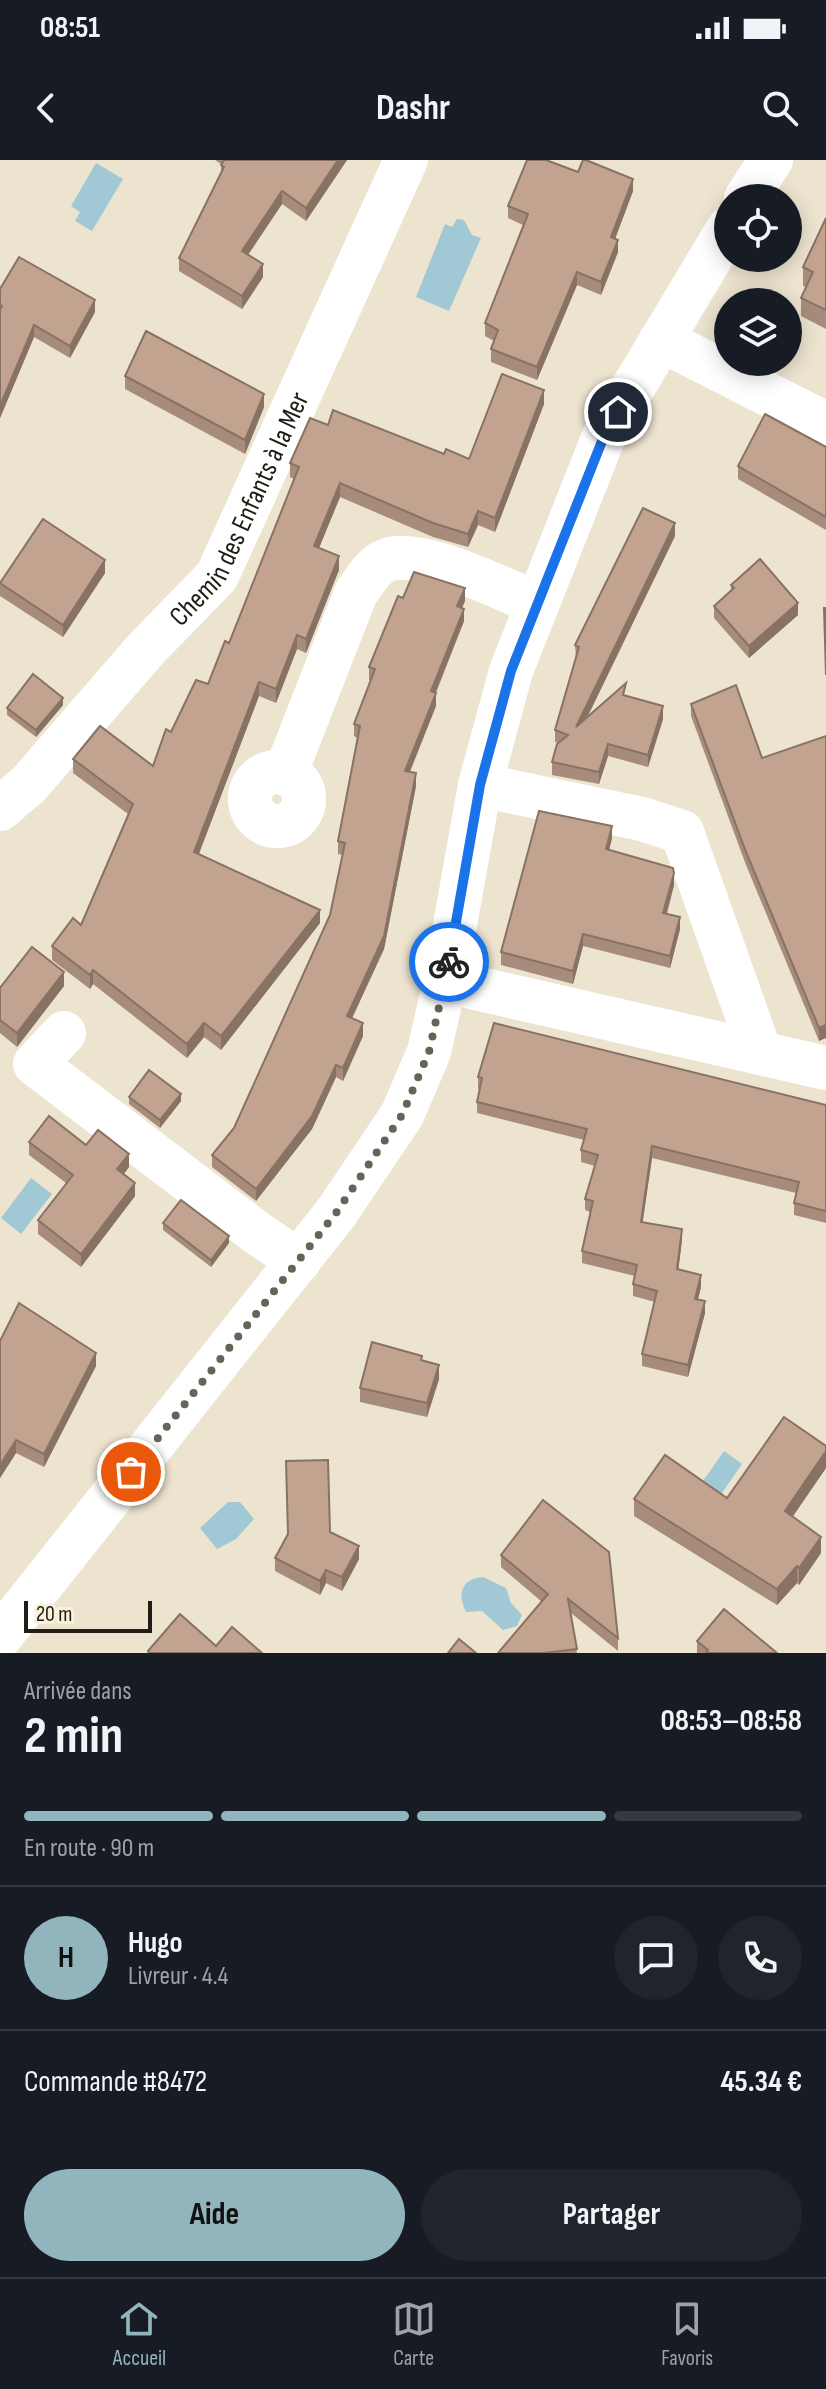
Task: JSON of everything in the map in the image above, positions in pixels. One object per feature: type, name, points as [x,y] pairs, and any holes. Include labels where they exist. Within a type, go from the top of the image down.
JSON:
[{"type":"street","name":"Chemin des Enfants à la Mer","points":[[0,809],[29,784],[146,649],[217,576],[406,160]]},
{"type":"street","points":[[755,184],[771,160]]},
{"type":"street","points":[[0,1637],[336,1213],[402,1115],[429,1052],[480,785],[511,671],[604,436],[714,252]]},
{"type":"street","points":[[661,340],[826,424]]},
{"type":"street","points":[[285,774],[356,593],[372,570],[389,559],[428,561],[537,603]]},
{"type":"street","points":[[480,785],[642,819],[682,832],[760,1052]]},
{"type":"street","points":[[445,981],[826,1068]]},
{"type":"street","points":[[64,1033],[35,1064],[257,1233],[299,1261]]},
{"type":"water","points":[[96,163],[123,179],[92,231],[75,221],[80,212],[71,206]]},
{"type":"water","points":[[457,219],[464,220],[472,235],[481,238],[449,311],[416,297],[445,224],[452,227]]},
{"type":"water","points":[[31,1178],[52,1194],[21,1234],[1,1218]]},
{"type":"water","points":[[724,1451],[742,1464],[715,1503],[703,1481]]},
{"type":"water","points":[[228,1502],[240,1502],[254,1519],[236,1539],[217,1549],[200,1528]]},
{"type":"water","points":[[483,1577],[506,1588],[511,1603],[522,1615],[517,1626],[503,1630],[482,1611],[466,1612],[463,1588],[470,1581]]},
{"type":"building","points":[[224,160],[338,160],[306,208],[282,191],[242,251],[263,264],[242,296],[179,258],[224,167],[221,165]]},
{"type":"building","points":[[527,160],[546,160],[578,172],[583,160],[586,160],[633,179],[611,237],[618,240],[601,282],[577,272],[537,367],[491,349],[498,330],[485,323],[528,214],[508,206]]},
{"type":"building","points":[[826,218],[826,310],[802,298],[813,272],[803,267]]},
{"type":"building","points":[[19,257],[95,300],[70,346],[34,325],[0,406],[0,289]]},
{"type":"building","points":[[146,331],[264,394],[245,440],[125,376]]},
{"type":"building","points":[[502,374],[544,390],[495,518],[478,511],[468,534],[433,523],[340,483],[314,546],[339,556],[306,639],[297,635],[276,689],[259,682],[194,852],[320,910],[221,1036],[204,1023],[187,1044],[93,970],[90,975],[52,946],[73,918],[81,925],[133,804],[73,759],[100,726],[153,766],[166,729],[171,732],[196,680],[208,684],[225,641],[229,643],[299,467],[290,463],[310,418],[328,425],[333,410],[444,454],[446,449],[469,459]]},
{"type":"building","points":[[765,414],[826,447],[826,517],[738,466]]},
{"type":"building","points":[[643,508],[675,523],[576,727],[626,683],[623,695],[663,706],[648,755],[608,744],[599,772],[552,762],[557,744],[568,735],[555,730],[579,647],[575,645]]},
{"type":"building","points":[[43,519],[105,560],[63,625],[0,583]]},
{"type":"building","points":[[760,559],[798,603],[749,646],[714,606],[734,588],[731,585]]},
{"type":"building","points":[[414,572],[465,588],[457,606],[464,609],[431,691],[436,693],[405,771],[416,773],[384,936],[347,1016],[363,1023],[343,1068],[336,1065],[312,1116],[256,1189],[212,1155],[234,1128],[330,915],[345,843],[338,841],[360,726],[354,724],[375,669],[369,667],[398,596],[403,598]]},
{"type":"building","points":[[824,608],[826,608],[826,675]]},
{"type":"building","points":[[33,674],[63,698],[36,730],[7,708]]},
{"type":"building","points":[[736,685],[762,758],[826,736],[826,1025],[819,1028],[746,852],[691,704]]},
{"type":"building","points":[[539,811],[612,826],[606,849],[673,868],[663,913],[680,917],[670,956],[583,934],[573,971],[501,952]]},
{"type":"building","points":[[32,947],[64,972],[17,1033],[0,1020],[0,988]]},
{"type":"building","points":[[494,1023],[826,1105],[826,1211],[794,1203],[799,1182],[652,1146],[641,1222],[682,1229],[677,1269],[701,1275],[695,1299],[705,1301],[688,1365],[642,1354],[657,1291],[633,1284],[637,1265],[582,1251],[593,1201],[585,1199],[598,1155],[581,1150],[587,1129],[477,1102],[482,1078],[478,1077]]},
{"type":"building","points":[[149,1070],[181,1094],[160,1120],[129,1097]]},
{"type":"building","points":[[49,1116],[86,1145],[98,1130],[129,1154],[117,1169],[135,1183],[81,1254],[38,1220],[73,1175],[29,1142]]},
{"type":"building","points":[[181,1200],[229,1236],[211,1260],[163,1223]]},
{"type":"building","points":[[19,1303],[96,1353],[44,1454],[16,1440],[0,1465],[0,1341]]},
{"type":"building","points":[[372,1342],[422,1356],[421,1360],[439,1365],[427,1403],[360,1388]]},
{"type":"building","points":[[784,1417],[826,1446],[826,1451],[785,1511],[821,1537],[799,1568],[797,1566],[777,1589],[634,1499],[665,1455],[727,1498]]},
{"type":"building","points":[[328,1460],[330,1532],[359,1546],[342,1577],[326,1570],[320,1581],[275,1558],[288,1534],[286,1461]]},
{"type":"building","points":[[543,1500],[609,1552],[618,1638],[568,1599],[577,1649],[498,1653],[548,1594],[501,1555]]},
{"type":"building","points":[[724,1609],[777,1653],[706,1653],[708,1650],[697,1641]]},
{"type":"building","points":[[180,1614],[216,1646],[232,1627],[262,1653],[149,1653]]},
{"type":"building","points":[[459,1639],[476,1653],[448,1653]]},
{"type":"way so far","points":[[131,1472],[336,1213],[402,1115],[429,1052],[449,962]]},
{"type":"route","points":[[449,962],[480,785],[511,671],[604,436],[618,412]]}]
